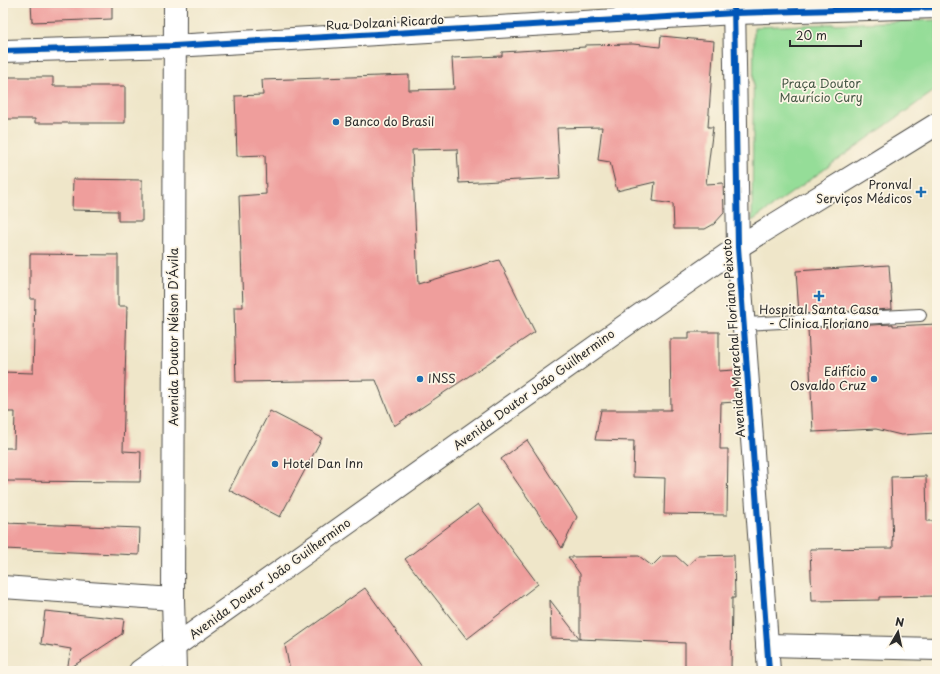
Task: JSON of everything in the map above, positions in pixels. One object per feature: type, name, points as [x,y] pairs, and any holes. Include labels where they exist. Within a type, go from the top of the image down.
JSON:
[{"type":"street","name":"Avenida Doutor Nélson D'Ávila","points":[[174,671],[175,3]]},
{"type":"street","name":"Rua Dolzani Ricardo","points":[[3,51],[174,46],[735,8],[937,7]]},
{"type":"street","name":"Avenida Marechal Floriano Peixoto","points":[[735,8],[738,247],[769,671]]},
{"type":"street","name":"Avenida Doutor João Guilhermino","points":[[140,671],[640,314],[738,247],[937,124]]},
{"type":"street","points":[[3,587],[173,599]]},
{"type":"street","points":[[767,645],[937,649]]},
{"type":"lane","points":[[744,324],[920,315]]},
{"type":"green space","name":"Praça Doutor Maurício Cury","points":[[937,20],[937,89],[752,221],[754,27]]},
{"type":"building","points":[[31,3],[112,3],[112,19],[32,22]]},
{"type":"building","points":[[661,36],[714,41],[708,127],[713,127],[706,184],[723,183],[724,213],[714,224],[705,229],[674,229],[673,204],[653,201],[655,182],[617,191],[610,162],[598,160],[602,127],[557,128],[560,178],[459,183],[457,149],[412,150],[418,284],[499,260],[535,332],[394,426],[376,380],[236,382],[234,307],[243,307],[239,196],[266,194],[265,155],[237,156],[235,96],[263,95],[262,80],[409,75],[409,90],[454,89],[452,58],[502,56],[502,52],[585,47],[585,45],[633,44],[660,47]]},
{"type":"building","points":[[3,77],[53,77],[53,86],[125,86],[125,123],[35,123],[35,119],[3,119]]},
{"type":"building","points":[[73,179],[142,180],[142,221],[118,221],[118,211],[72,210]]},
{"type":"building","points":[[30,254],[118,255],[118,306],[127,306],[123,451],[141,452],[140,482],[3,481],[3,448],[14,448],[15,412],[3,412],[3,372],[33,373],[35,299],[30,299]]},
{"type":"building","points":[[889,265],[892,309],[799,314],[796,271]]},
{"type":"building","name":"Edifício Osvaldo Cruz","points":[[893,324],[893,326],[937,324],[937,433],[901,435],[876,429],[813,432],[808,328]]},
{"type":"building","points":[[689,332],[719,332],[719,371],[734,370],[735,402],[721,403],[720,449],[728,449],[727,515],[664,514],[665,478],[633,477],[634,441],[595,440],[601,410],[671,410],[670,339],[689,339]]},
{"type":"building","name":"Hotel Dan Inn","points":[[270,411],[322,438],[280,517],[229,490]]},
{"type":"building","points":[[527,440],[577,517],[562,548],[501,459]]},
{"type":"building","points":[[926,476],[927,521],[937,521],[937,596],[879,597],[879,600],[812,601],[810,549],[893,548],[891,477]]},
{"type":"building","points":[[478,504],[538,584],[467,639],[405,559]]},
{"type":"building","points":[[5,523],[140,528],[139,555],[4,549]]},
{"type":"building","points":[[734,555],[735,598],[732,598],[731,671],[685,671],[685,643],[551,638],[550,600],[580,639],[580,574],[568,557],[639,556],[652,566],[662,556],[676,556],[687,566],[698,556]]},
{"type":"building","points":[[365,588],[425,671],[290,671],[285,645]]},
{"type":"building","points":[[45,611],[124,619],[122,634],[67,670],[71,649],[41,644]]},
{"type":"cycle path","points":[[734,3],[738,247],[769,671]]},
{"type":"cycle path","points":[[3,51],[174,46],[735,13],[937,7]]},
{"type":"place","name":"Banco do Brasil","points":[[336,122]]},
{"type":"place","name":"Pronval Serviços Médicos","points":[[921,192]]},
{"type":"place","name":"Hospital Santa Casa - Clinica Floriano","points":[[819,296]]},
{"type":"place","name":"INSS","points":[[420,379]]},
{"type":"place","name":"Edifício Osvaldo Cruz","points":[[874,379]]},
{"type":"place","name":"Hotel Dan Inn","points":[[275,464]]}]
